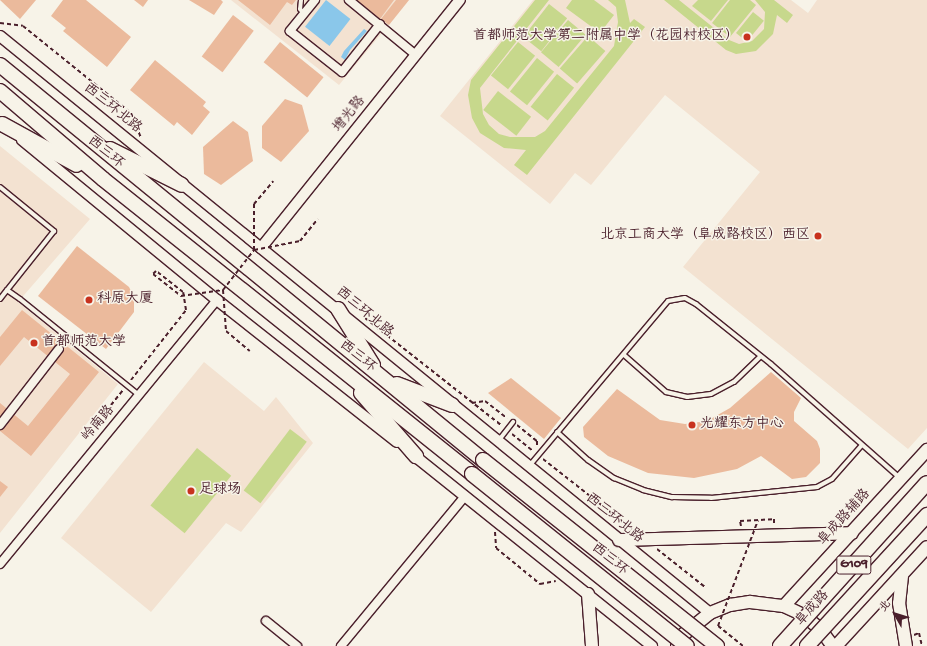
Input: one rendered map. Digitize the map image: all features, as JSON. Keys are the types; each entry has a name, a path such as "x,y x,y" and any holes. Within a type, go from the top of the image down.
{"highway":[{"name":"西三环","path":"0,65 86,137 383,377 483,460 717,646"},
{"name":"西三环","path":"0,91 103,179 687,646"},
{"path":"1,123 103,179"},
{"path":"86,137 182,185"},
{"path":"338,308 383,377 452,405"},
{"path":"337,365 416,456"},
{"name":"阜成路","path":"780,646 927,484"},
{"name":"阜成路","path":"807,646 927,515"}],"main road":[{"name":"阜成路辅路","path":"784,606 927,450"},
{"path":"618,540 852,533"},
{"path":"836,646 902,576 927,547"},
{"path":"902,576 899,603 906,646"},
{"path":"588,594 592,646"},
{"path":"677,646 684,634 710,613 730,605 750,602 784,606 803,615 820,629 833,646"}],"street":[{"path":"314,0 290,30 342,72 380,24"},
{"path":"349,0 416,55"},
{"name":"增光路","path":"258,249 460,0"},
{"name":"西三环北路","path":"0,36 258,249 338,308 497,442 710,613"},
{"path":"1,123 217,300 416,456 652,646"},
{"name":"岭南路","path":"0,564 217,300"},
{"path":"0,425 59,349"},
{"path":"341,646 465,496"},
{"path":"266,621 297,646"}],"lane":[{"path":"301,0 300,9 304,14"},
{"path":"0,299 54,231 1,189"},
{"path":"7,290 139,396"},
{"path":"528,467 668,301 685,298 696,304 761,356 901,479"},
{"path":"624,355 666,392 687,397 711,394 734,382 761,356"},
{"path":"497,442 513,422"},
{"path":"556,432 588,460 614,478 643,490 672,497 711,498 817,486 832,479 862,445"}],"path":[{"path":"0,23 23,26 131,113 142,140"},
{"path":"258,249 254,204 273,181"},
{"path":"111,405 186,310 183,292 156,271 153,274 181,296 223,290 258,249 300,242 318,219"},
{"path":"223,290 226,332 250,351"},
{"path":"365,318 705,587"},
{"path":"494,519 496,548 540,584 569,579"},
{"path":"740,521 774,519"},
{"path":"743,646 718,626 758,520"},
{"path":"919,633 922,646"}],"shaded area":[{"path":"231,0 409,0 339,85"},
{"name":"北京工商大学（阜成路校区）西区","path":"533,0 791,0 808,13 817,0 927,0 927,428 908,449 683,267 760,172 665,95 591,185 575,173 550,204 440,116"},
{"name":"首都师范大学","path":"0,146 90,219 18,302 118,384 0,533"},
{"path":"204,362 264,411 276,397 313,443 241,532 226,523 151,612 61,538"}],"green space":[{"path":"535,0 549,0 480,88 483,114 489,125 499,134 510,137 535,137 545,131 614,46 618,22 616,7 608,0 625,0 630,23 634,19 645,27 527,175 514,165 526,150 504,148 480,133 472,118 468,95 471,80"},
{"path":"572,0 594,0 614,15 600,33 566,8"},
{"path":"664,0 679,0 729,40 739,44 752,41 764,29 765,12 755,0 774,0 793,15 787,23 777,15 773,34 756,51 736,54 726,50"},
{"path":"698,0 728,0 711,21 692,6"},
{"path":"730,0 750,0 756,5 730,37 712,23"},
{"path":"549,4 567,18 541,51 523,37"},
{"path":"753,12 764,21 747,42 736,33"},
{"path":"568,20 586,35 559,67 541,52"},
{"path":"588,36 605,51 577,84 560,68"},
{"path":"518,42 535,56 508,89 491,75"},
{"path":"537,58 554,72 527,105 510,91"},
{"path":"557,74 574,88 548,120 531,107"},
{"path":"498,91 531,117 516,136 483,110"},
{"path":"290,429 307,442 260,503 244,490"},
{"name":"足球场","path":"197,448 231,476 185,533 150,506"}],"water":[{"path":"326,0 350,19 329,46 305,27"},
{"path":"364,29 367,31 350,50 345,60 341,57 344,51"}],"building":[{"path":"0,0 36,0 20,19"},
{"path":"63,0 86,0 131,37 107,67 63,31 66,28 51,16"},
{"path":"134,0 148,0 143,7"},
{"path":"189,0 221,0 223,2 214,15"},
{"path":"238,0 296,0 292,5 287,2 270,25"},
{"path":"356,0 394,0 380,19"},
{"path":"396,0 409,0 389,25 381,19"},
{"path":"233,15 254,31 222,72 202,57"},
{"path":"280,42 324,77 307,97 264,62"},
{"path":"155,60 206,102 203,106 210,112 192,135 177,122 174,126 130,90"},
{"path":"285,99 302,105 309,131 281,162 262,148 262,126"},
{"path":"233,121 248,132 253,161 221,185 204,174 203,147"},
{"name":"科原大厦","path":"77,246 129,287 134,297 134,312 106,349 38,296"},
{"path":"22,310 99,372 31,456 0,431 0,403 28,426 70,374 24,337 0,366 0,337"},
{"name":"光耀东方中心","path":"771,372 801,398 794,412 794,421 817,441 820,449 820,463 806,477 792,479 761,456 737,469 694,478 648,473 608,456 584,437 583,427 617,389 660,420 685,424 707,421 730,408"},
{"path":"511,378 561,418 544,439 488,393"},
{"path":"0,481 8,487 0,497"}],"place":[{"name":"首都师范大学第二附属中学（花园村校区）","path":"747,37"},
{"name":"北京工商大学（阜成路校区）西区","path":"818,236"},
{"name":"科原大厦","path":"89,300"},
{"name":"首都师范大学","path":"34,343"},
{"name":"光耀东方中心","path":"692,425"},
{"name":"足球场","path":"191,491"}]}
